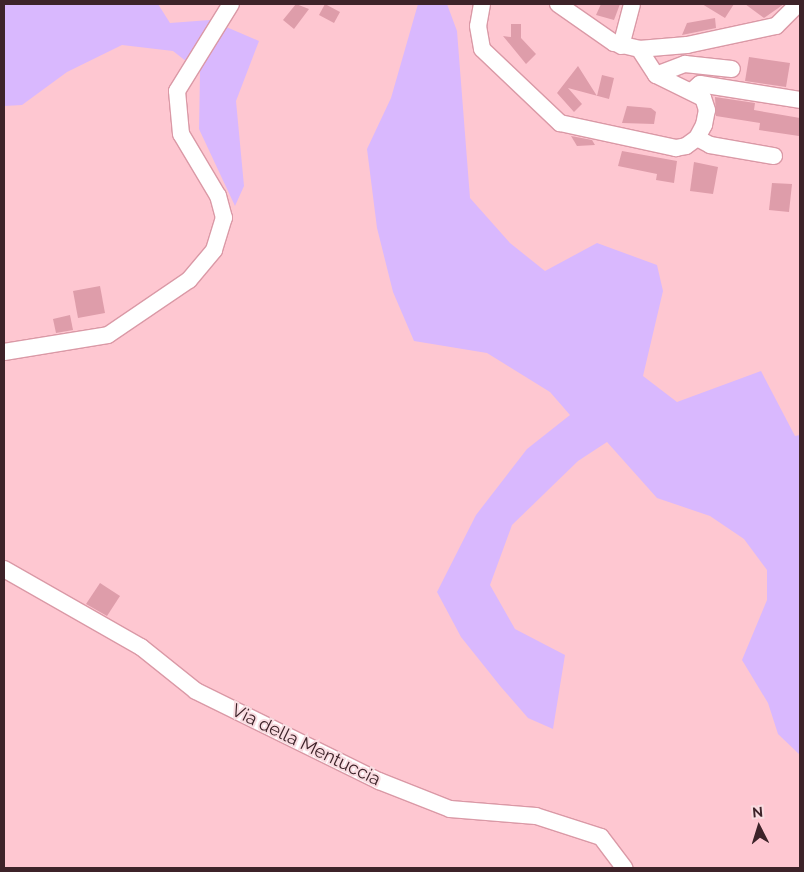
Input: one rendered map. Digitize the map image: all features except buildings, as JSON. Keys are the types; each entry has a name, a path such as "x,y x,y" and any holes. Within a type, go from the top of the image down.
{"street":[{"path":"4,352 108,335 189,280 214,250 224,218 218,196 181,134 177,91 231,4"},
{"path":"482,4 478,26 482,49 532,98 569,128 676,148 697,138 708,110 693,90 656,75 639,49"},
{"path":"558,4 621,46 639,49 687,45 776,26 799,4"},
{"path":"621,46 632,4"},
{"path":"656,75 685,64 732,69"},
{"path":"693,90 700,84 800,100"},
{"path":"697,138 710,145 774,156"},
{"name":"Via della Mentuccia","path":"4,569 141,648 196,691 370,777 450,809 536,816 600,837 624,868"}],"shaded area":[{"path":"4,4 158,4 170,23 210,20 259,41 236,101 244,186 235,206 199,129 200,72 173,51 122,45 67,72 22,105 4,106"},
{"path":"418,4 447,4 457,31 470,198 510,243 545,271 597,243 657,265 663,291 643,376 677,402 761,371 795,436 800,435 800,755 778,734 768,703 742,660 767,600 767,570 744,539 710,516 657,498 607,442 578,461 512,525 490,585 515,629 565,655 553,729 528,718 501,687 461,637 437,592 476,515 527,449 570,415 550,392 487,353 414,341 393,292 377,228 367,149 391,98"}]}
